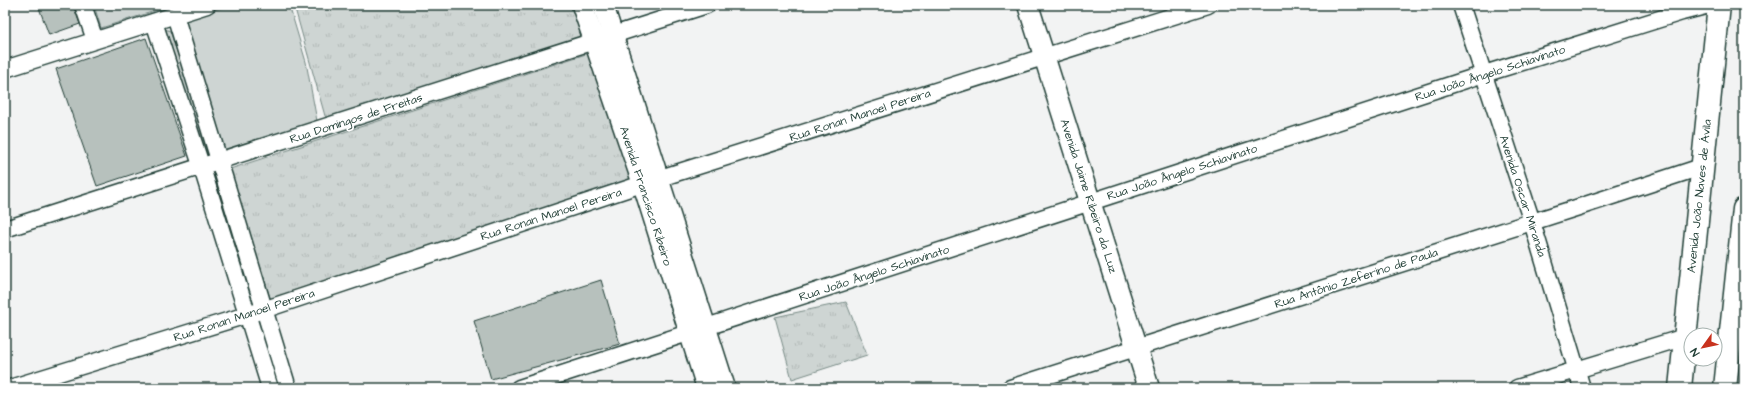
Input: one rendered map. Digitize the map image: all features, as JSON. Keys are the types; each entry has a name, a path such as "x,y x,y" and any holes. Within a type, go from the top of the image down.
{"main road":[{"name":"Avenida João Naves de Ávila","path":"1686,327 1701,167 1719,5"},
{"path":"1724,388 1744,209"},
{"name":"Avenida João Naves de Ávila","path":"1680,388 1683,357"}],"street":[{"path":"83,5 94,40"},
{"path":"5,69 207,5"},
{"name":"Avenida Francisco Ribeiro","path":"582,5 595,42 650,181 698,330 725,388"},
{"name":"Avenida Francisco Ribeiro","path":"603,5 614,35 650,181"},
{"name":"Rua Domingos de Freitas","path":"5,229 202,168 707,5"},
{"name":"Avenida Jaime Ribeiro da Luz","path":"1028,5 1092,202 1149,388"},
{"name":"Rua Ronan Manoel Pereira","path":"10,388 263,310 650,181 1208,5"},
{"name":"Avenida Oscar Miranda","path":"1461,5 1532,222 1582,388"},
{"name":"Rua João Ângelo Schiavinato","path":"519,388 1484,74 1682,12 1709,5"},
{"path":"175,15 218,162 288,388"},
{"path":"154,22 202,168 246,315 270,388"},
{"name":"Rua Antônio Zeferino de Paula","path":"1010,388 1701,167"},
{"name":"Avenida Francisco Ribeiro","path":"698,330 707,388"},
{"path":"1517,388 1683,337"}],"green space":[{"path":"94,5 174,5 101,28"},
{"path":"230,5 289,5 306,62 317,121 223,155 184,20"},
{"path":"294,5 573,5 585,39 331,120 325,116"},
{"path":"163,28 170,31 209,148 206,155"},
{"path":"589,53 631,180 271,301 230,169"},
{"path":"210,177 217,180 255,302 252,305"},
{"path":"846,302 867,355 792,379 775,317"}],"building":[{"path":"38,5 73,5 80,24 49,35"},
{"path":"146,38 187,156 97,186 56,69"},
{"path":"601,280 620,344 491,379 474,321"}]}
